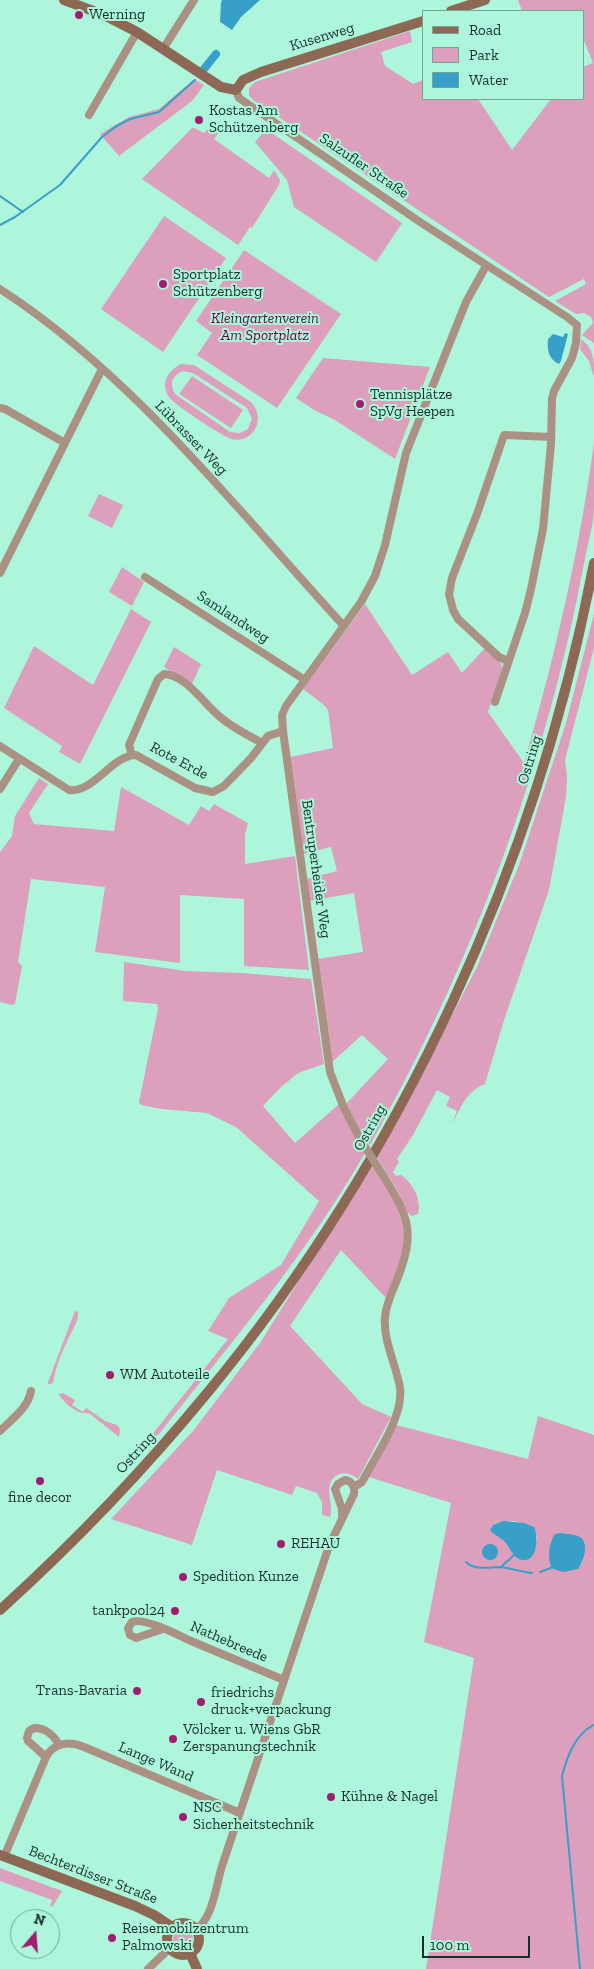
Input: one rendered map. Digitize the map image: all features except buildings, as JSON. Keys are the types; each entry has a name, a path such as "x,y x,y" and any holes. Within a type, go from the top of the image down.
{"main road":[{"name":"Salzufler Straße","path":"64,0 104,15 137,32 221,87 236,90"},
{"path":"454,10 485,0"},
{"name":"Kusenweg","path":"236,90 243,80 261,72 422,20"},
{"name":"Ostring","path":"0,1610 100,1514 209,1391 282,1294 321,1238 362,1174 391,1123 440,1026 498,896 533,801 568,680 594,563"},
{"name":"Bechterdisser Straße","path":"2,1856 140,1908 154,1914 172,1927"},
{"path":"182,1923 192,1926 196,1930 198,1934 197,1945 190,1953 179,1954 170,1948 167,1935 172,1927 182,1923"},
{"path":"190,1953 197,1969"}],"street":[{"path":"163,48 194,0"},
{"path":"89,115 137,32"},
{"name":"Salzufler Straße","path":"236,90 239,98 579,327 572,358 554,392 551,437"},
{"name":"Bentruperheider Weg","path":"196,1930 208,1917 222,1866 328,1546 354,1494 354,1487 362,1482 394,1422 400,1403 400,1388 384,1328 388,1305 406,1255 409,1240 407,1223 397,1198 344,1108 330,1072 283,731 283,710 366,594 377,572 406,453 466,302 486,266"},
{"name":"Lübrasser Weg","path":"0,289 38,314 102,369 164,428 344,626"},
{"path":"0,573 102,369"},
{"path":"0,408 5,409 65,444"},
{"path":"495,702 525,613 540,545 551,437 504,436 449,588 451,605 458,619 492,651 508,661"},
{"name":"Samlandweg","path":"145,577 305,680"},
{"path":"132,755 129,745 158,680 164,674 173,676 195,691 220,717 262,743"},
{"name":"Rote Erde","path":"0,746 63,788 75,791 80,790 132,755 142,757 195,788 213,792 224,786 271,734 283,731"},
{"path":"0,789 19,759"},
{"path":"0,1431 26,1404 31,1391"},
{"path":"342,1517 342,1510 335,1491 336,1486 345,1480 349,1481 354,1487"},
{"name":"Nathebreede","path":"163,1629 284,1680"},
{"path":"2,1856 46,1757 51,1750 59,1745 52,1735 34,1728 29,1731 28,1741 46,1757"},
{"name":"Lange Wand","path":"59,1745 72,1743 84,1747 240,1813"},
{"path":"148,1969 170,1948"}],"green space":[{"path":"518,0 594,0 594,343 582,335 593,323 591,317 584,313 576,314 555,301 586,284 584,279 549,297 253,100 249,95 249,88 255,82 410,31 412,42 381,52 385,66 413,84 422,80 422,100 479,100 512,150 550,100 584,100 584,67 593,63 584,40 584,10 522,10"},
{"path":"194,79 204,85 192,101 119,156 100,134 129,117 159,109"},
{"path":"212,124 220,131 214,139 269,178 274,170 280,180 279,185 252,228 250,227 238,245 142,179 192,128 204,133"},
{"path":"266,129 402,223 376,262 294,207 287,180 255,142"},
{"name":"Sportplatz Schützenberg","path":"164,216 226,258 163,352 101,309"},
{"name":"Kleingartenverein Am Sportplatz","path":"244,250 341,314 277,408 197,355 212,333 196,321"},
{"path":"581,339 591,350 594,377 589,361 580,349"},
{"name":"Tennisplätze SpVg Heepen","path":"323,358 430,367 395,459 335,420 314,410 296,398"},
{"path":"181,364 194,365 251,402 256,409 258,422 251,434 239,440 231,439 174,402 167,393 165,383 169,374","holes":["183,371 193,373 247,408 252,419 248,429 240,433 230,432 175,394 172,387 174,377"]},
{"path":"192,376 243,410 231,428 179,394"},
{"path":"594,442 594,510 592,528 567,644 531,775 510,839 460,964 432,1025 370,1145 357,1128 345,1105 388,1059 362,1035 332,1062 318,959 363,952 354,893 310,901 307,879 337,871 331,847 303,854 290,757 333,748 328,710 303,689 365,604 412,675 448,652 462,673 485,648 501,663 502,670 488,712 524,763 546,684 574,563"},
{"path":"99,494 123,505 112,528 88,516"},
{"path":"122,567 144,582 132,606 109,592"},
{"path":"131,609 151,622 80,764 59,752 62,746 4,708 34,646 93,685"},
{"path":"594,614 594,648 565,760 567,776 566,797 549,890 504,1020 485,1084 473,1091 461,1106 452,1124 457,1111 446,1106 450,1097 437,1090 413,1135 397,1159 399,1162 393,1172 396,1176 401,1175 409,1182 418,1198 418,1214 412,1216 407,1212 397,1190 377,1157 477,967 519,865 566,723"},
{"path":"174,647 201,664 192,684 164,667"},
{"path":"39,778 48,784 29,813 34,824 114,831 121,787 189,825 201,806 209,811 214,804 248,823 245,834 245,864 295,856 309,970 244,966 244,899 180,895 180,963 95,952 105,887 31,879 18,962 22,966 15,1004 0,1002 0,852 12,836 15,816"},
{"path":"124,962 185,971 243,973 311,979 324,1064 298,1073 263,1106 295,1143 339,1104 365,1153 318,1227 241,1332 159,1434 147,1441 228,1339 208,1331 229,1298 281,1265 319,1201 236,1127 207,1113 141,1105 139,1102 158,1009 157,1004 123,1001"},
{"path":"372,1164 396,1206 401,1217 403,1229 402,1260 386,1298 341,1250 290,1326 362,1404 391,1417 358,1479 350,1474 343,1473 334,1477 329,1487 330,1517 322,1515 322,1502 317,1493 296,1486 292,1495 217,1470 192,1545 111,1519 193,1431 260,1343"},
{"path":"75,1311 78,1312 76,1324 60,1358 53,1383 47,1385"},
{"path":"63,1393 75,1400 72,1405 83,1412 86,1408 105,1421 117,1425 120,1429 119,1437 89,1413 80,1412 71,1408 58,1394"},
{"path":"538,1416 594,1435 594,1969 426,1969 474,1658 424,1642 451,1503 369,1477 396,1425 528,1459","holes":["514,1521 531,1526 537,1538 532,1556 514,1555 504,1540 491,1527 496,1523","560,1533 582,1540 584,1548 582,1563"]},
{"path":"0,1868 62,1891 53,1906 50,1907 52,1900 0,1881"},
{"path":"183,1929 190,1932 193,1939 190,1946 183,1949 176,1946 173,1939 176,1932"}],"water":[{"path":"222,0 260,0 241,17 232,30 220,22"},
{"path":"565,333 568,334 559,364 552,359 549,353 548,339 553,334 563,337"},
{"path":"503,1521 524,1523 534,1527 536,1546 529,1559 521,1560 517,1558 503,1540 490,1530 493,1525"},
{"path":"555,1534 576,1535 585,1544 585,1553 578,1569 563,1572 551,1568 550,1546"},
{"path":"487,1544 493,1544 498,1549 496,1558 487,1560 482,1555 482,1549"}],"waterway":[{"path":"204,69 216,54"},
{"path":"0,225 15,217 60,185 102,137 115,127 130,119 159,112 195,80"},
{"path":"0,196 23,212"},
{"path":"501,1567 514,1555"},
{"path":"466,1562 478,1568 500,1567 532,1573"},
{"path":"540,1572 551,1568"},
{"path":"580,1969 562,1776 566,1761 577,1740 587,1729 594,1725"}],"place":[{"name":"Werning","path":"79,15"},
{"name":"Kostas Am Schützenberg","path":"199,120"},
{"name":"Sportplatz Schützenberg","path":"163,284"},
{"name":"Tennisplätze SpVg Heepen","path":"360,404"},
{"name":"WM Autoteile","path":"110,1375"},
{"name":"fine decor","path":"40,1481"},
{"name":"REHAU","path":"281,1544"},
{"name":"Spedition Kunze","path":"183,1577"},
{"name":"tankpool24","path":"175,1611"},
{"name":"Trans-Bavaria","path":"137,1691"},
{"name":"friedrichs druck+verpackung","path":"201,1702"},
{"name":"Völcker u. Wiens GbR Zerspanungstechnik","path":"173,1739"},
{"name":"Kühne & Nagel","path":"331,1797"},
{"name":"NSC Sicherheitstechnik","path":"183,1817"},
{"name":"Reisemobilzentrum Palmowski","path":"112,1938"}]}
